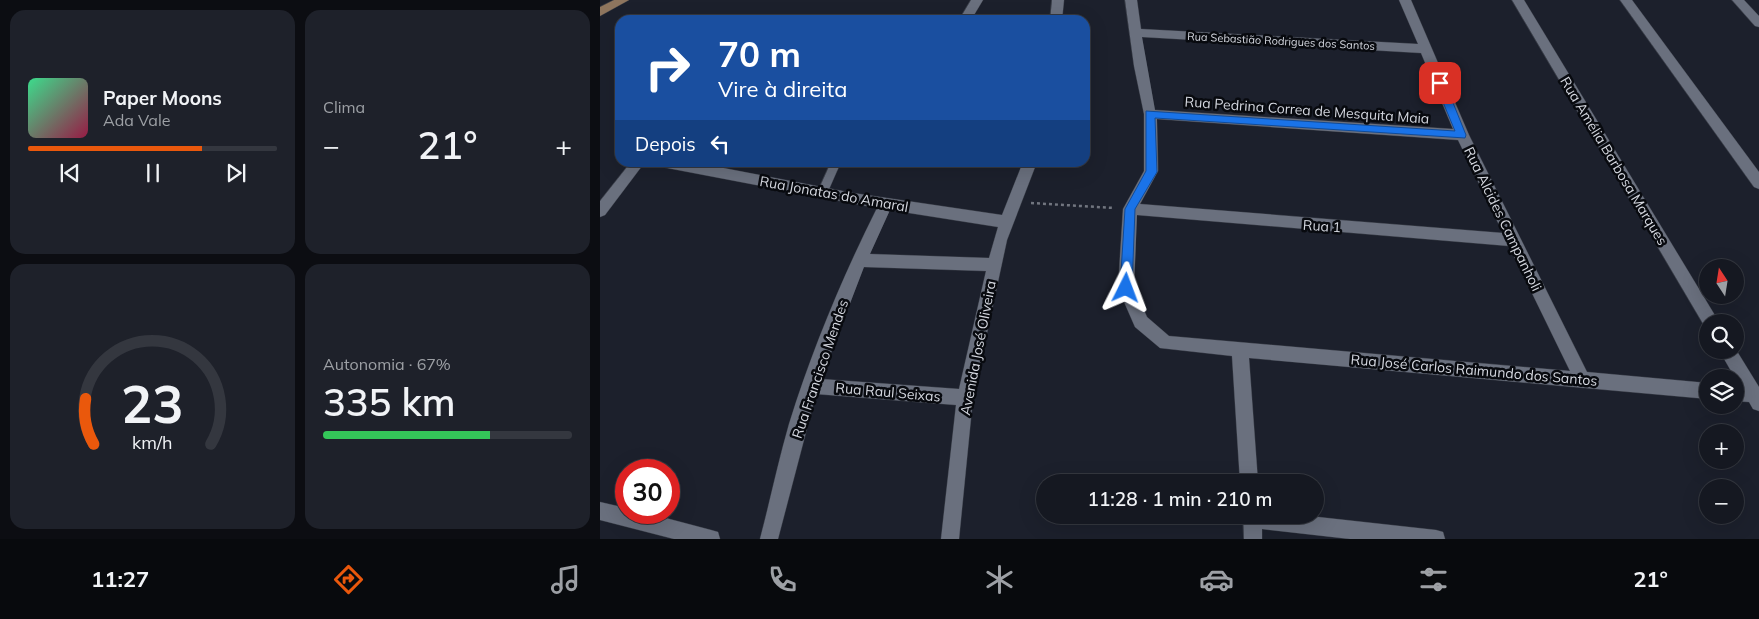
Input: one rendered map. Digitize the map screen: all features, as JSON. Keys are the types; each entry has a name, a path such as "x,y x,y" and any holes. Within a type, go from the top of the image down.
{"street":[{"path":"600,12 623,0"},
{"path":"969,15 977,0"},
{"path":"1056,15 1058,0"},
{"path":"1130,209 1151,172 1150,114 1131,0"},
{"name":"Rua Alcides Campanholi","path":"1405,0 1462,135 1583,381"},
{"name":"Rua Amélia Barbosa Marques","path":"1518,0 1706,314"},
{"path":"1626,0 1759,183"},
{"path":"1738,0 1759,23"},
{"name":"Rua Sebastião Rodrigues dos Santos","path":"1136,33 1426,49"},
{"name":"Rua Pedrina Correa de Mesquita Maia","path":"1150,114 1462,135"},
{"path":"600,211 635,167"},
{"name":"Rua Jonatas do Amaral","path":"688,167 822,193 1007,222"},
{"name":"Avenida José Oliveira","path":"950,539 965,398 995,265 1007,222 1028,167"},
{"name":"Rua Francisco Mendes","path":"769,539 798,425 811,386 830,332 886,204"},
{"name":"Rua 1","path":"1130,209 1515,240"},
{"name":"Rua José Carlos Raimundo dos Santos","path":"1130,209 1126,288 1141,322 1166,342 1699,390"},
{"path":"860,260 995,265"},
{"path":"1240,348 1248,474"},
{"path":"1733,359 1757,397"},
{"name":"Rua Raul Seixas","path":"811,386 965,398"},
{"path":"1744,395 1757,397"},
{"path":"600,510 711,539"},
{"path":"1252,524 1253,539"},
{"path":"1311,524 1436,539"}],"lane":[{"path":"822,193 834,167"}],"path":[{"path":"1046,204 1094,207"}],"route":[{"path":"1126,288 1130,209 1151,172 1150,114 1462,135 1440,83"}]}
